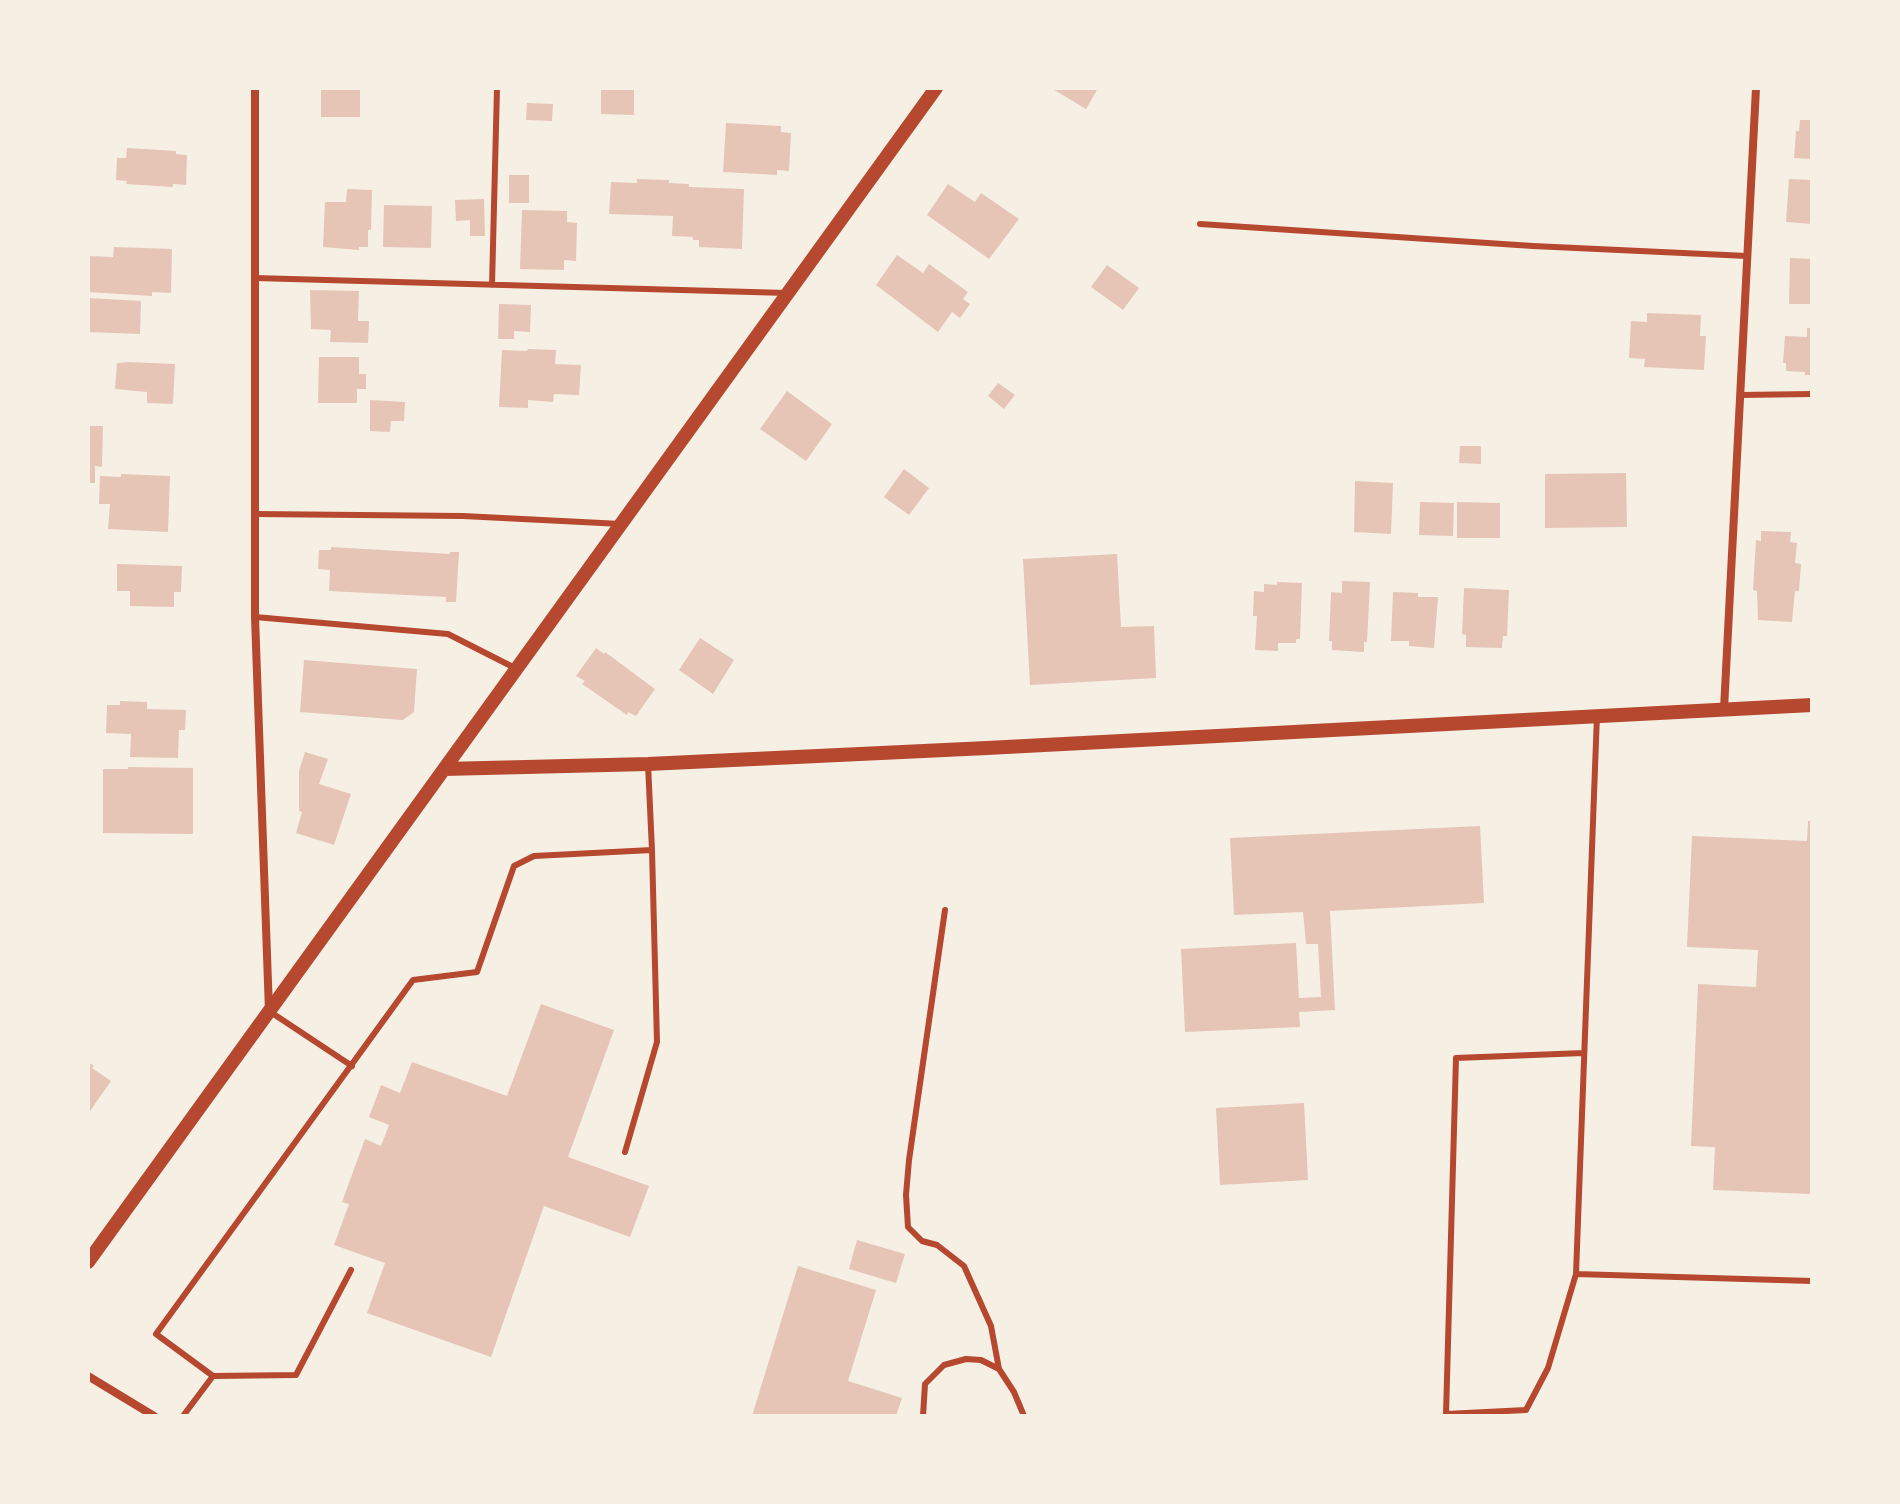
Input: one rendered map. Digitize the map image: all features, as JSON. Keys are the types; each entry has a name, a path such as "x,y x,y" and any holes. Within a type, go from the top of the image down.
{"street":[{"path":"255,88 255,617 269,1011"},
{"path":"88,1262 936,88"},
{"path":"1724,709 1756,88"},
{"path":"444,769 648,764 1812,705"},
{"path":"88,1376 154,1416"}],"lane":[{"path":"492,285 497,88"},
{"path":"1200,224 1533,246 1747,256"},
{"path":"255,278 787,293"},
{"path":"1740,395 1812,394"},
{"path":"255,514 463,516 621,524"},
{"path":"255,617 448,634 517,668"},
{"path":"1583,1053 1456,1058 1446,1414 1526,1410 1548,1368 1576,1274 1597,715"},
{"path":"625,1152 657,1042 648,764"},
{"path":"351,1270 296,1375 213,1376 156,1334 413,980 477,972 514,866 534,856 652,850"},
{"path":"945,910 909,1160 906,1195 908,1227 922,1241 937,1245 964,1266 991,1326 999,1369 1014,1392 1024,1416"},
{"path":"269,1011 352,1066"},
{"path":"1576,1274 1812,1281"},
{"path":"923,1416 925,1384 944,1365 966,1359 981,1360 999,1369"},
{"path":"183,1416 213,1376"}],"building":[{"path":"321,88 360,88 360,117 321,117"},
{"path":"601,88 634,88 634,115 601,114"},
{"path":"1051,88 1098,88 1086,109"},
{"path":"527,103 553,104 552,121 526,120"},
{"path":"1800,120 1812,120 1812,159 1794,158"},
{"path":"726,123 781,126 781,132 791,133 789,171 777,170 777,175 723,172"},
{"path":"127,148 176,151 176,154 187,155 186,185 126,184 127,181 116,180 117,158 126,158"},
{"path":"509,175 529,175 529,203 509,203"},
{"path":"637,179 669,180 669,183 689,184 689,187 744,189 742,249 699,247 699,240 693,240 693,237 672,236 673,216 609,214 611,182 637,183"},
{"path":"1789,179 1812,180 1812,224 1786,222"},
{"path":"948,184 975,202 981,193 1019,219 989,259 927,215"},
{"path":"347,189 372,190 368,247 359,247 359,250 323,247 325,202 346,202"},
{"path":"484,199 485,236 470,236 470,220 456,221 455,200"},
{"path":"384,205 432,206 431,248 383,247"},
{"path":"522,210 567,211 567,222 577,223 576,261 564,260 564,270 520,269"},
{"path":"114,247 172,249 171,293 152,292 152,296 88,292 88,256 113,257"},
{"path":"897,255 923,273 929,264 968,292 963,299 970,304 960,318 952,312 938,332 876,285"},
{"path":"1790,258 1812,259 1812,304 1789,304"},
{"path":"1107,265 1139,288 1123,310 1091,287"},
{"path":"310,290 359,291 358,321 369,321 368,343 330,342 331,330 311,329"},
{"path":"88,298 141,301 140,334 88,332"},
{"path":"499,304 531,305 530,332 514,331 514,339 498,339"},
{"path":"1647,313 1701,315 1700,336 1706,336 1704,370 1644,367 1645,359 1629,358 1631,321 1647,322"},
{"path":"1807,328 1812,328 1812,375 1786,371 1786,363 1783,363 1785,336 1807,337"},
{"path":"502,350 556,350 555,364 581,365 579,395 554,394 553,402 528,400 528,408 499,407"},
{"path":"319,357 359,357 359,374 366,374 366,389 357,389 357,403 318,403"},
{"path":"117,363 175,364 173,404 147,403 147,392 115,389"},
{"path":"998,383 1015,395 1004,409 988,396"},
{"path":"787,391 832,424 806,461 760,429"},
{"path":"370,400 405,402 404,421 391,421 390,432 370,431"},
{"path":"88,426 103,426 102,467 95,466 95,483 88,483"},
{"path":"1460,446 1481,446 1481,464 1459,463"},
{"path":"904,469 929,488 909,515 884,497"},
{"path":"1626,473 1627,527 1545,528 1545,474"},
{"path":"121,474 170,476 168,532 108,529 110,504 99,504 100,476 121,477"},
{"path":"1355,481 1393,483 1391,534 1354,532"},
{"path":"1420,502 1454,503 1453,536 1419,535"},
{"path":"1457,502 1500,503 1500,538 1457,538"},
{"path":"1761,531 1791,532 1790,542 1797,543 1795,563 1801,564 1792,622 1758,620 1757,591 1753,590 1756,540 1761,541"},
{"path":"331,547 459,552 456,602 446,602 446,597 329,591 330,570 318,569 319,550 331,550"},
{"path":"1117,554 1121,627 1154,626 1156,678 1030,685 1023,559"},
{"path":"117,564 182,566 181,592 174,592 174,607 130,606 130,591 117,591"},
{"path":"1342,581 1370,582 1364,652 1332,650 1332,641 1329,641 1331,592 1342,593"},
{"path":"1277,582 1302,583 1300,639 1296,639 1296,643 1278,643 1278,651 1255,650 1257,616 1253,616 1254,591 1264,592 1264,584 1277,585"},
{"path":"1464,588 1509,590 1507,636 1503,636 1502,648 1466,647 1466,635 1462,634"},
{"path":"1393,592 1438,597 1434,648 1409,646 1409,641 1391,641"},
{"path":"700,638 734,660 713,694 679,670"},
{"path":"596,648 655,689 636,716 628,712 627,715 582,684 585,681 576,676"},
{"path":"304,660 417,669 414,712 403,720 300,712"},
{"path":"120,701 147,702 147,709 186,710 185,730 179,730 178,758 130,757 131,734 106,733 107,705 120,705"},
{"path":"305,752 328,759 319,784 351,794 334,845 296,833 302,812 299,811 299,771"},
{"path":"193,768 193,834 103,833 103,769"},
{"path":"1808,821 1812,821 1810,1194 1713,1190 1715,1147 1691,1146 1698,984 1756,987 1758,950 1687,947 1692,836 1807,841"},
{"path":"1480,826 1484,903 1330,911 1335,1010 1299,1012 1300,1027 1185,1032 1181,949 1296,943 1299,998 1321,997 1318,944 1306,944 1303,912 1234,915 1230,838"},
{"path":"541,1004 614,1030 568,1157 649,1186 630,1237 544,1206 491,1357 367,1313 385,1263 334,1245 349,1204 342,1202 365,1139 381,1146 389,1125 369,1117 381,1085 400,1093 412,1062 507,1096"},
{"path":"88,1062 111,1081 88,1114"},
{"path":"1304,1103 1308,1180 1220,1185 1216,1108"},
{"path":"857,1240 905,1254 896,1283 849,1269"},
{"path":"798,1266 876,1290 848,1381 902,1398 896,1416 752,1416"}]}
